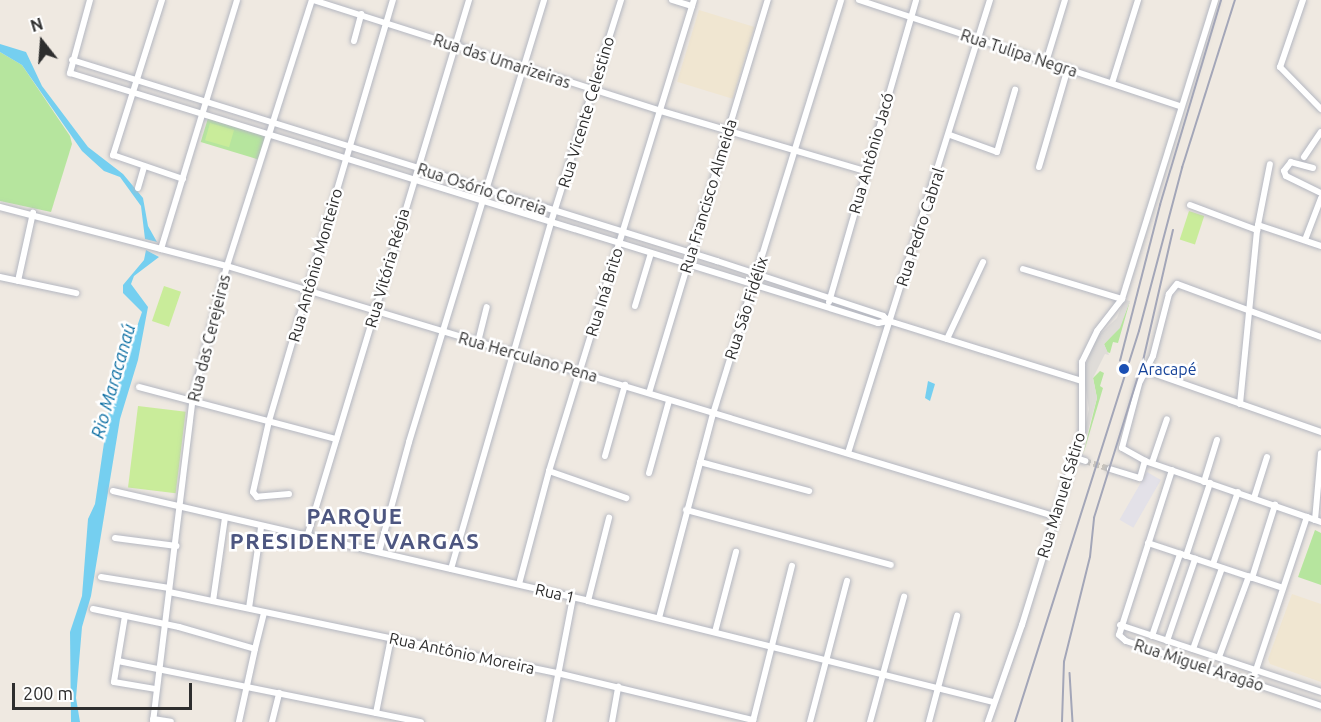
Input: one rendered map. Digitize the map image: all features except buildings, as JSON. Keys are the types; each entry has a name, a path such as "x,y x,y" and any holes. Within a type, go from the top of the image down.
{"street":[{"path":"72,60 90,0"},
{"path":"162,0 139,81 113,155 183,179"},
{"path":"159,248 207,103 237,0"},
{"name":"Rua das Umarizeiras","path":"312,0 593,90 865,171"},
{"name":"Rua das Cerejeiras","path":"153,721 182,506 192,402 227,266 312,0"},
{"name":"Rua Antônio Monteiro","path":"289,494 257,497 253,494 269,421 393,0"},
{"name":"Rua Vitória Régia","path":"307,537 469,0"},
{"path":"379,552 409,442 445,332 544,0"},
{"name":"Rua Vicente Celestino","path":"451,569 551,222 621,0"},
{"path":"672,0 693,3"},
{"name":"Rua Francisco Almeida","path":"649,393 689,254 729,132 768,0"},
{"name":"Rua São Fidélix","path":"658,618 713,414 841,0"},
{"name":"Rua Tulipa Negra","path":"859,0 1180,106"},
{"name":"Rua Antônio Jacó","path":"829,303 865,171 916,0"},
{"name":"Rua Pedro Cabral","path":"848,453 950,135 990,0"},
{"path":"1046,62 1065,0"},
{"path":"1112,83 1138,0"},
{"name":"Rua Manuel Sátiro","path":"988,722 1022,625 1085,416 1079,380 1090,341 1122,299 1180,106 1215,0"},
{"path":"1303,0 1281,67 1321,109"},
{"name":"Rua Iná Brito","path":"519,584 549,471 693,3"},
{"path":"354,41 361,14"},
{"name":"Rua Osório Correia","path":"829,303 757,274 72,60 69,72 203,115 754,284 829,303 883,316 889,321 1079,380"},
{"path":"1039,167 1068,68"},
{"path":"950,135 997,152 1015,90"},
{"path":"1304,157 1321,132"},
{"path":"1313,168 1292,162 1284,171 1286,176 1321,193"},
{"path":"1240,404 1258,227 1270,164"},
{"path":"138,188 144,167"},
{"path":"1305,240 1321,198"},
{"path":"1190,205 1321,246"},
{"name":"Rua Herculano Pena","path":"0,207 33,213 227,266 1054,516"},
{"path":"18,281 33,213"},
{"path":"635,306 651,253"},
{"path":"947,339 983,262"},
{"path":"1023,269 1122,299"},
{"path":"0,277 76,292"},
{"path":"1321,337 1180,285 1169,294 1153,356 1144,370 1123,450 1152,464 1275,504 1318,521 1321,453"},
{"path":"478,342 487,307"},
{"path":"1144,370 1321,432"},
{"path":"605,456 625,385"},
{"path":"139,387 336,439"},
{"path":"649,472 669,401"},
{"path":"1152,464 1167,419"},
{"path":"1152,636 1207,483 1217,440"},
{"path":"1073,457 1085,461"},
{"path":"1254,498 1267,457"},
{"path":"1110,469 1140,478 1145,461"},
{"path":"700,462 809,491"},
{"path":"1120,625 1172,470"},
{"path":"549,471 626,498"},
{"name":"Rua 1","path":"113,491 182,506 261,528 379,552 771,644 994,702"},
{"path":"1213,564 1238,492"},
{"path":"1209,669 1250,577 1275,504"},
{"path":"686,510 891,565"},
{"path":"1252,682 1307,517"},
{"path":"213,601 225,518"},
{"path":"588,601 609,518"},
{"path":"249,608 261,528"},
{"path":"115,538 176,546"},
{"path":"1148,543 1283,588"},
{"path":"715,632 736,552"},
{"path":"1167,641 1195,559"},
{"path":"753,721 792,566"},
{"path":"1193,649 1222,568"},
{"name":"Rua Antônio Moreira","path":"101,577 557,673 753,721"},
{"path":"810,722 847,581"},
{"path":"549,722 573,597"},
{"path":"870,722 904,597"},
{"path":"93,609 165,624 255,649"},
{"path":"239,722 264,612"},
{"path":"125,616 116,684 156,689"},
{"path":"930,722 957,616"},
{"name":"Rua Miguel Aragão","path":"1321,692 1120,625 1119,635 1126,641 1321,706"},
{"path":"376,713 391,638"},
{"path":"118,661 421,722"},
{"path":"612,722 618,687"},
{"path":"272,722 279,693"},
{"path":"153,721 171,722"}],"shaded area":[{"path":"699,10 754,27 733,99 677,82"},
{"path":"1124,300 1130,301 1120,328 1104,344 1109,355 1105,354 1093,378 1097,398 1082,453 1085,459 1079,454 1089,409 1083,372 1096,338 1117,318"},
{"path":"1147,472 1161,480 1133,528 1120,520"},
{"path":"1292,594 1321,604 1321,682 1270,664 1268,659"}],"green space":[{"path":"0,52 22,65 70,136 72,144 51,212 0,201"},
{"path":"208,118 267,136 260,160 201,142"},
{"path":"210,123 234,130 229,147 205,140"},
{"path":"1189,211 1204,216 1195,244 1180,240"},
{"path":"164,286 181,292 169,327 152,321"},
{"path":"1130,301 1118,343 1113,342 1110,353 1107,352 1104,344 1119,328"},
{"path":"1100,371 1104,373 1100,386 1103,388 1083,455 1097,398 1093,378"},
{"path":"138,406 186,412 176,493 128,487"},
{"path":"1315,530 1321,533 1321,585 1298,577"}],"water":[{"path":"0,44 26,52 42,86 88,147 123,174 143,198 148,226 157,242 145,239 141,206 120,177 104,171 82,151 22,65 0,52"},
{"name":"Rio Maracanaú","path":"146,250 159,257 134,276 131,284 148,307 138,360 120,419 91,596 82,627 76,698 80,722 71,722 70,632 82,596 88,519 95,504 109,409 142,312 123,293 123,285 144,260"},
{"path":"928,381 935,384 930,401 925,398"}],"tunnel":[{"path":"1085,461 1110,469"}],"railway":[{"path":"1120,361 1160,205 1221,0"},
{"path":"1015,722 1139,331 1182,168 1235,0"},
{"path":"1062,722 1064,662 1090,557 1094,518 1143,361 1173,230"},
{"path":"1070,673 1073,722"}],"place":[{"name":"Aracapé","path":"1124,369"}],"district":[{"name":"PARQUE PRESIDENTE VARGAS","path":"355,528"}]}
